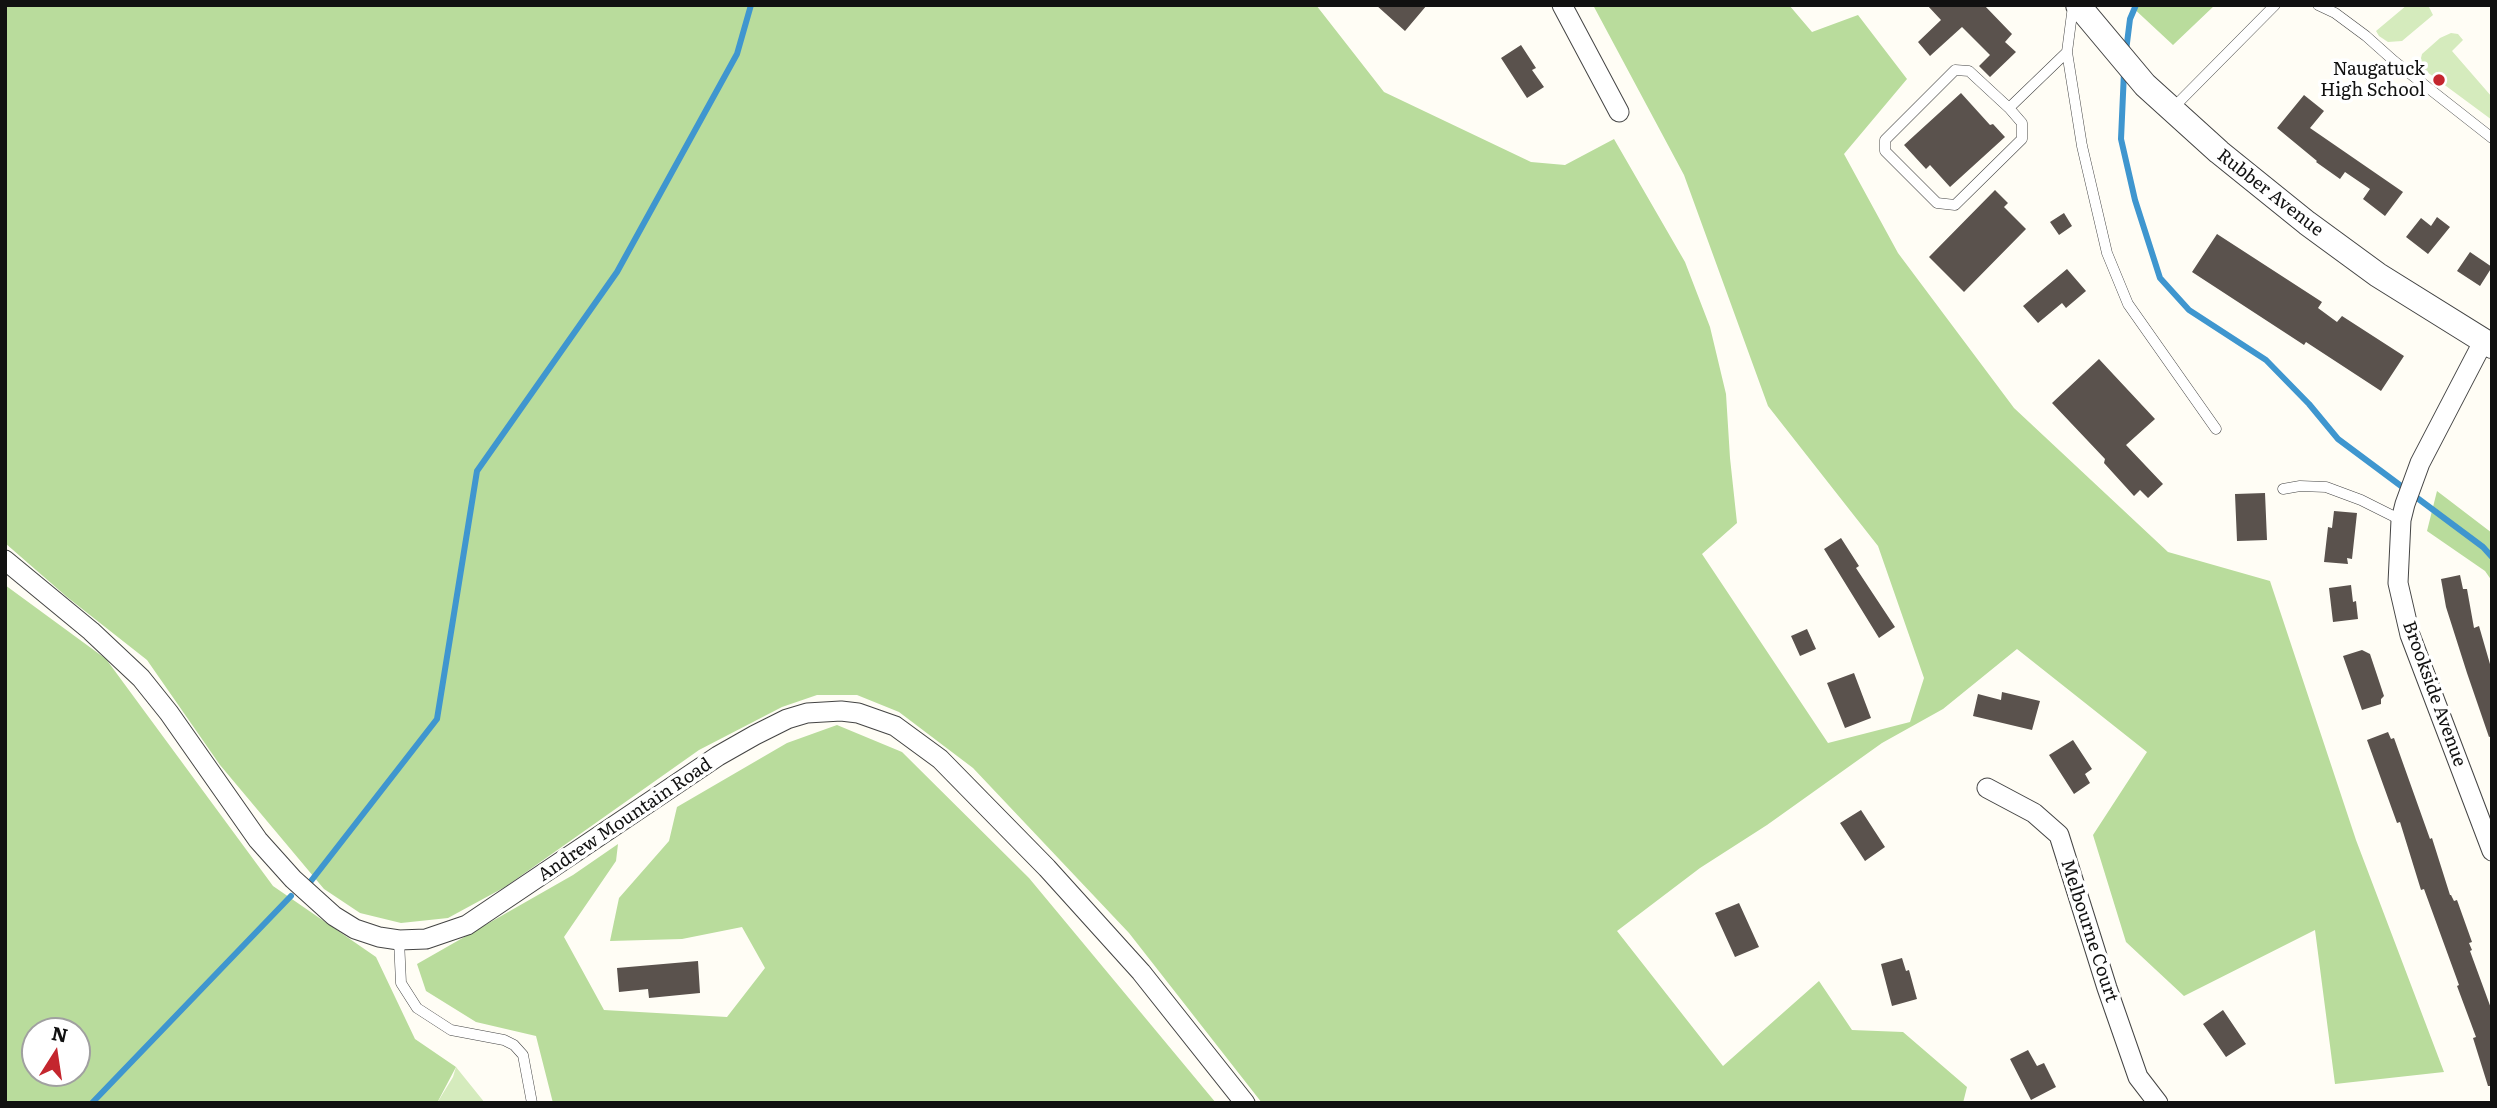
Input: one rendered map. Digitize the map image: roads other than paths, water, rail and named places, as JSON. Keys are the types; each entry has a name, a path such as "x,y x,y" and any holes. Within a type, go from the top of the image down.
{"street":[{"path":"1562,5 1619,112"},
{"name":"Rubber Avenue","path":"2075,5 2145,85 2219,152 2306,223 2403,292 2488,344"},
{"name":"Brookside Avenue","path":"2488,344 2420,463 2403,512 2398,583 2410,635 2492,851"},
{"name":"Andrew Mountain Road","path":"5,560 91,631 141,678 169,713 258,840 293,879 334,916 355,929 379,937 399,940 439,936 467,925 718,756 770,727 815,712 858,713 895,726 940,759 980,798 1132,963 1245,1103"},
{"name":"Melbourne Court","path":"1987,788 2034,813 2059,835 2106,988 2138,1077 2158,1103"}],"lane":[{"path":"2075,5 2067,52 2082,146 2107,253 2129,304 2216,429"},
{"path":"2171,109 2275,5"},
{"path":"2318,5 2335,13 2492,138"},
{"path":"2009,108 2067,52"},
{"path":"1955,69 1969,71 2009,108 2022,123 2021,139 1955,205 1937,203 1885,150 1885,139 1955,69"},
{"path":"2283,489 2300,486 2326,487 2403,512"},
{"path":"399,940 401,983 417,1008 451,1030 504,1040 514,1045 523,1055 532,1103"}],"waterway":[{"path":"311,881 437,719 477,471 617,272 737,54 751,5"},
{"path":"2126,51 2130,19 2136,5"},
{"path":"2124,72 2121,139 2135,200 2160,278 2189,310 2266,360 2309,404 2338,439 2483,547 2492,557"},
{"path":"92,1103 291,896"}],"place":[{"name":"Naugatuck High School","path":"2439,80"}]}
